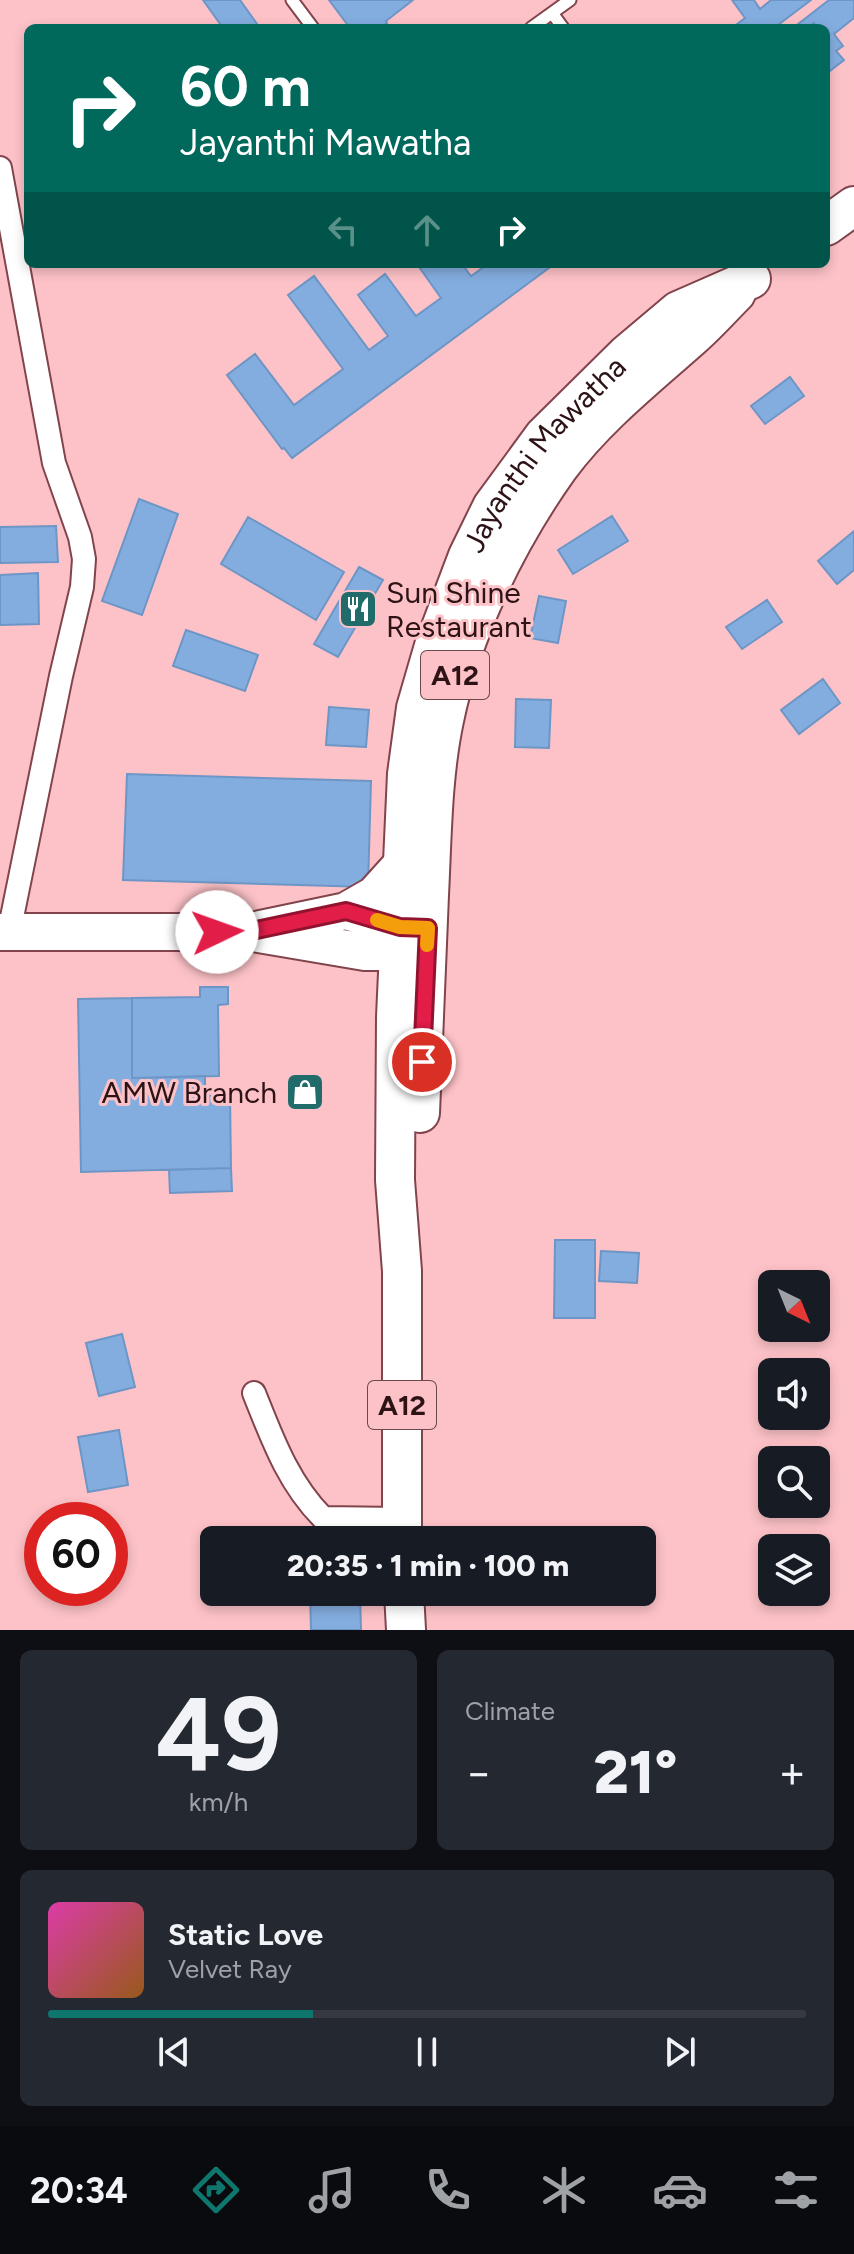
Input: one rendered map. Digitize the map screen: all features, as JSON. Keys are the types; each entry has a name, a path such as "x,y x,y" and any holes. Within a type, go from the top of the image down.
{"highway":[{"path":"830,223 854,206"},
{"name":"Jayanthi Mawatha","path":"402,1271 417,1175 414,940 402,864 407,774 416,708 449,602 492,507 544,436 627,354 678,311 756,271"},
{"name":"Jayanthi Mawatha","path":"402,1526 402,1271 395,1180 396,1017 414,940 444,720 460,657 503,560 560,466 597,423 696,333 756,271"},
{"path":"405,1606 406,1630"}],"main road":[{"path":"247,932 346,911 374,895 402,864"},
{"path":"346,911 414,940"},
{"path":"4,932 247,932 365,952 414,940"},
{"path":"341,950 361,962 374,975 396,1017"}],"street":[{"path":"0,168 54,463 80,537 84,559 82,587 4,932"},
{"path":"254,1393 283,1465 310,1504 323,1518 376,1526"}],"lane":[{"path":"292,0 310,24"},
{"path":"537,24 570,0"},
{"path":"552,13 560,24"}],"building":[{"path":"203,0 240,0 257,24 220,24"},
{"path":"329,0 413,0 386,24 347,24"},
{"path":"732,0 754,0 760,9 771,0 811,0 779,24 737,24 745,18"},
{"path":"829,0 854,0 854,18 834,34 843,46 836,51 844,60 830,71 830,24 798,24"},
{"path":"420,268 465,268 471,276 482,268 549,268 292,458 227,375 255,354 294,405 343,369 288,295 314,276 369,350 388,336 358,295 385,274 416,316 441,298"},
{"path":"790,377 804,396 765,424 751,406"},
{"path":"139,499 178,514 142,615 102,601"},
{"path":"612,516 628,541 573,574 558,550"},
{"path":"248,517 344,572 316,620 221,564"},
{"path":"56,526 58,562 0,563 0,527"},
{"path":"854,531 854,570 837,584 818,561"},
{"path":"359,567 383,580 338,657 314,644"},
{"path":"38,573 39,624 0,625 0,575"},
{"path":"539,596 566,601 558,643 530,638"},
{"path":"767,600 782,622 742,649 726,627"},
{"path":"186,630 258,655 245,691 173,666"},
{"path":"823,679 840,703 799,734 781,710"},
{"path":"516,699 551,700 549,748 515,747"},
{"path":"329,707 369,710 366,747 326,745"},
{"path":"127,774 371,781 368,887 123,880"},
{"path":"200,987 228,987 228,1004 218,1005 219,1076 132,1078 132,998 200,997"},
{"path":"132,998 132,1078 205,1076 205,1096 230,1095 231,1168 81,1172 78,999"},
{"path":"231,1168 232,1191 170,1193 169,1170"},
{"path":"555,1240 595,1240 595,1318 554,1318"},
{"path":"601,1251 639,1253 637,1283 599,1281"},
{"path":"122,1334 135,1387 99,1396 86,1343"},
{"path":"119,1430 128,1485 88,1492 78,1437"},
{"path":"310,1606 360,1606 361,1630 311,1630"}],"slow traffic":[{"path":"377,920 400,927 428,928 427,945"}],"place":[{"name":"Sun Shine Restaurant","path":"358,609"},
{"name":"AMW Branch","path":"305,1092"}],"route":[{"path":"217,932 247,932 346,911 400,927 428,928 422,1062"}]}
